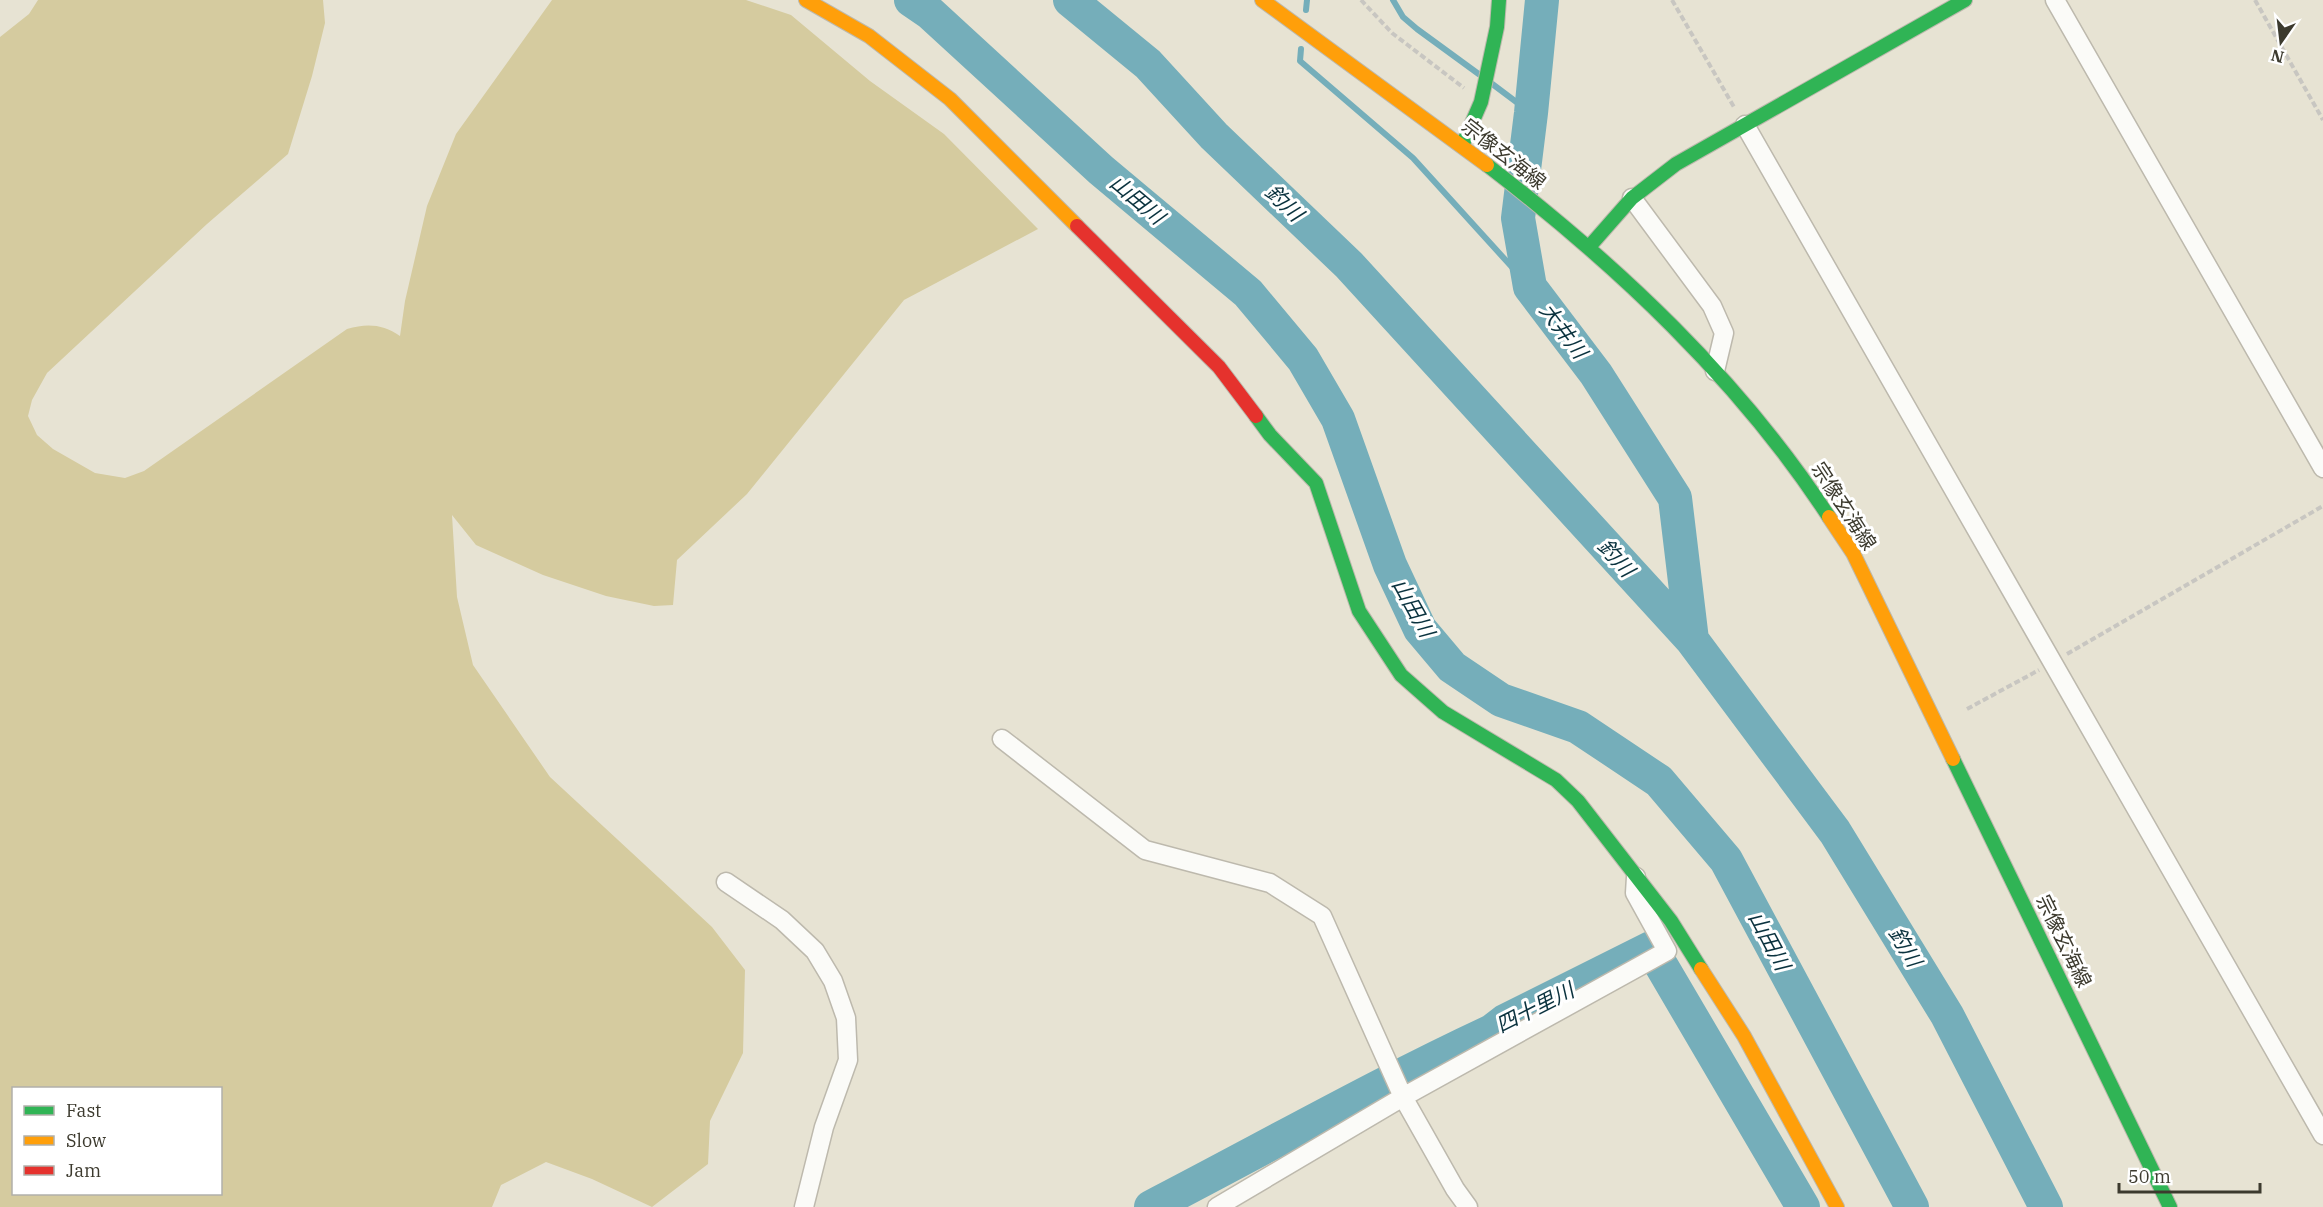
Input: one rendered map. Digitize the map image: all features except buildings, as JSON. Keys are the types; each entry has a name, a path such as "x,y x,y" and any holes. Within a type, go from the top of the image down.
{"street":[{"path":"806,0 869,36 950,99 1219,368 1270,435 1316,483 1359,611 1401,675 1443,712 1556,780 1578,801 1671,921 1744,1036 1837,1207"},
{"name":"宗像玄海線","path":"1262,0 1493,169 1589,247 1688,341 1752,411 1800,472 1853,553 2170,1207"},
{"path":"1462,146 1481,102 1499,0"},
{"path":"1589,247 1632,198 1676,164 1965,0"},
{"path":"2055,0 2323,468"},
{"path":"1745,125 2323,1135"},
{"path":"1632,198 1712,306 1724,333 1715,371"},
{"path":"1002,739 1144,850 1270,883 1322,916 1403,1097 1455,1190 1468,1207"},
{"path":"1217,1207 1403,1097 1667,951 1635,893 1636,877"},
{"path":"726,882 782,920 814,951 833,981 846,1018 848,1060 824,1126 804,1207"}],"path":[{"path":"1361,0 1392,33 1481,102"},
{"path":"1672,0 1745,125"},
{"path":"2254,0 2323,120"},
{"path":"1967,709 2052,663 2323,506"}],"shaded area":[{"path":"38,0 323,0 325,23 312,76 288,154 207,224 47,373 32,400 28,416 37,435 53,449 95,473 125,478 144,471 347,329 375,326 400,336 405,301 427,206 456,134 552,0 746,0 791,15 870,81 944,134 1038,229 904,300 747,494 677,560 673,605 654,606 606,596 543,575 476,545 452,515 457,597 473,665 550,777 712,927 745,970 743,1053 710,1121 708,1164 652,1207 592,1179 546,1162 501,1185 492,1207 0,1207 0,37 29,14"}],"waterway":[{"name":"山田川","path":"911,0 930,13 1101,170 1248,293 1303,359 1338,419 1390,565 1420,629 1452,667 1501,700 1578,727 1659,781 1726,860 1912,1207"},
{"name":"釣川","path":"1070,0 1148,64 1214,136 1349,265 1692,640 1835,832 1947,1015 2046,1207"},
{"path":"1306,10 1307,0"},
{"path":"1393,0 1403,17 1480,75"},
{"name":"大井川","path":"1542,0 1518,218 1530,287 1596,374 1675,498 1692,640"},
{"path":"1301,49 1300,61 1413,158 1530,287"},
{"path":"1491,83 1531,113"},
{"name":"四十里川","path":"1151,1207 1363,1095 1492,1031 1505,1021 1651,948 1803,1207"}],"traffic: fast":[{"path":"1462,146 1481,102 1497,27 1499,0"},
{"path":"1589,247 1632,198 1676,164 1965,0"},
{"path":"1487,165 1583,243 1629,284 1716,371 1794,466 1829,517"},
{"path":"1256,416 1270,435 1316,483 1359,611 1401,675 1443,712 1556,780 1578,801 1671,921 1701,969"},
{"path":"1953,759 2170,1207"}],"traffic: slow":[{"path":"806,0 869,36 950,99 1077,226"},
{"path":"1262,0 1487,165"},
{"path":"1829,517 1853,553 1953,759"},
{"path":"1701,969 1744,1036 1837,1207"}],"traffic: jam":[{"path":"1077,226 1219,367 1256,416"}]}
